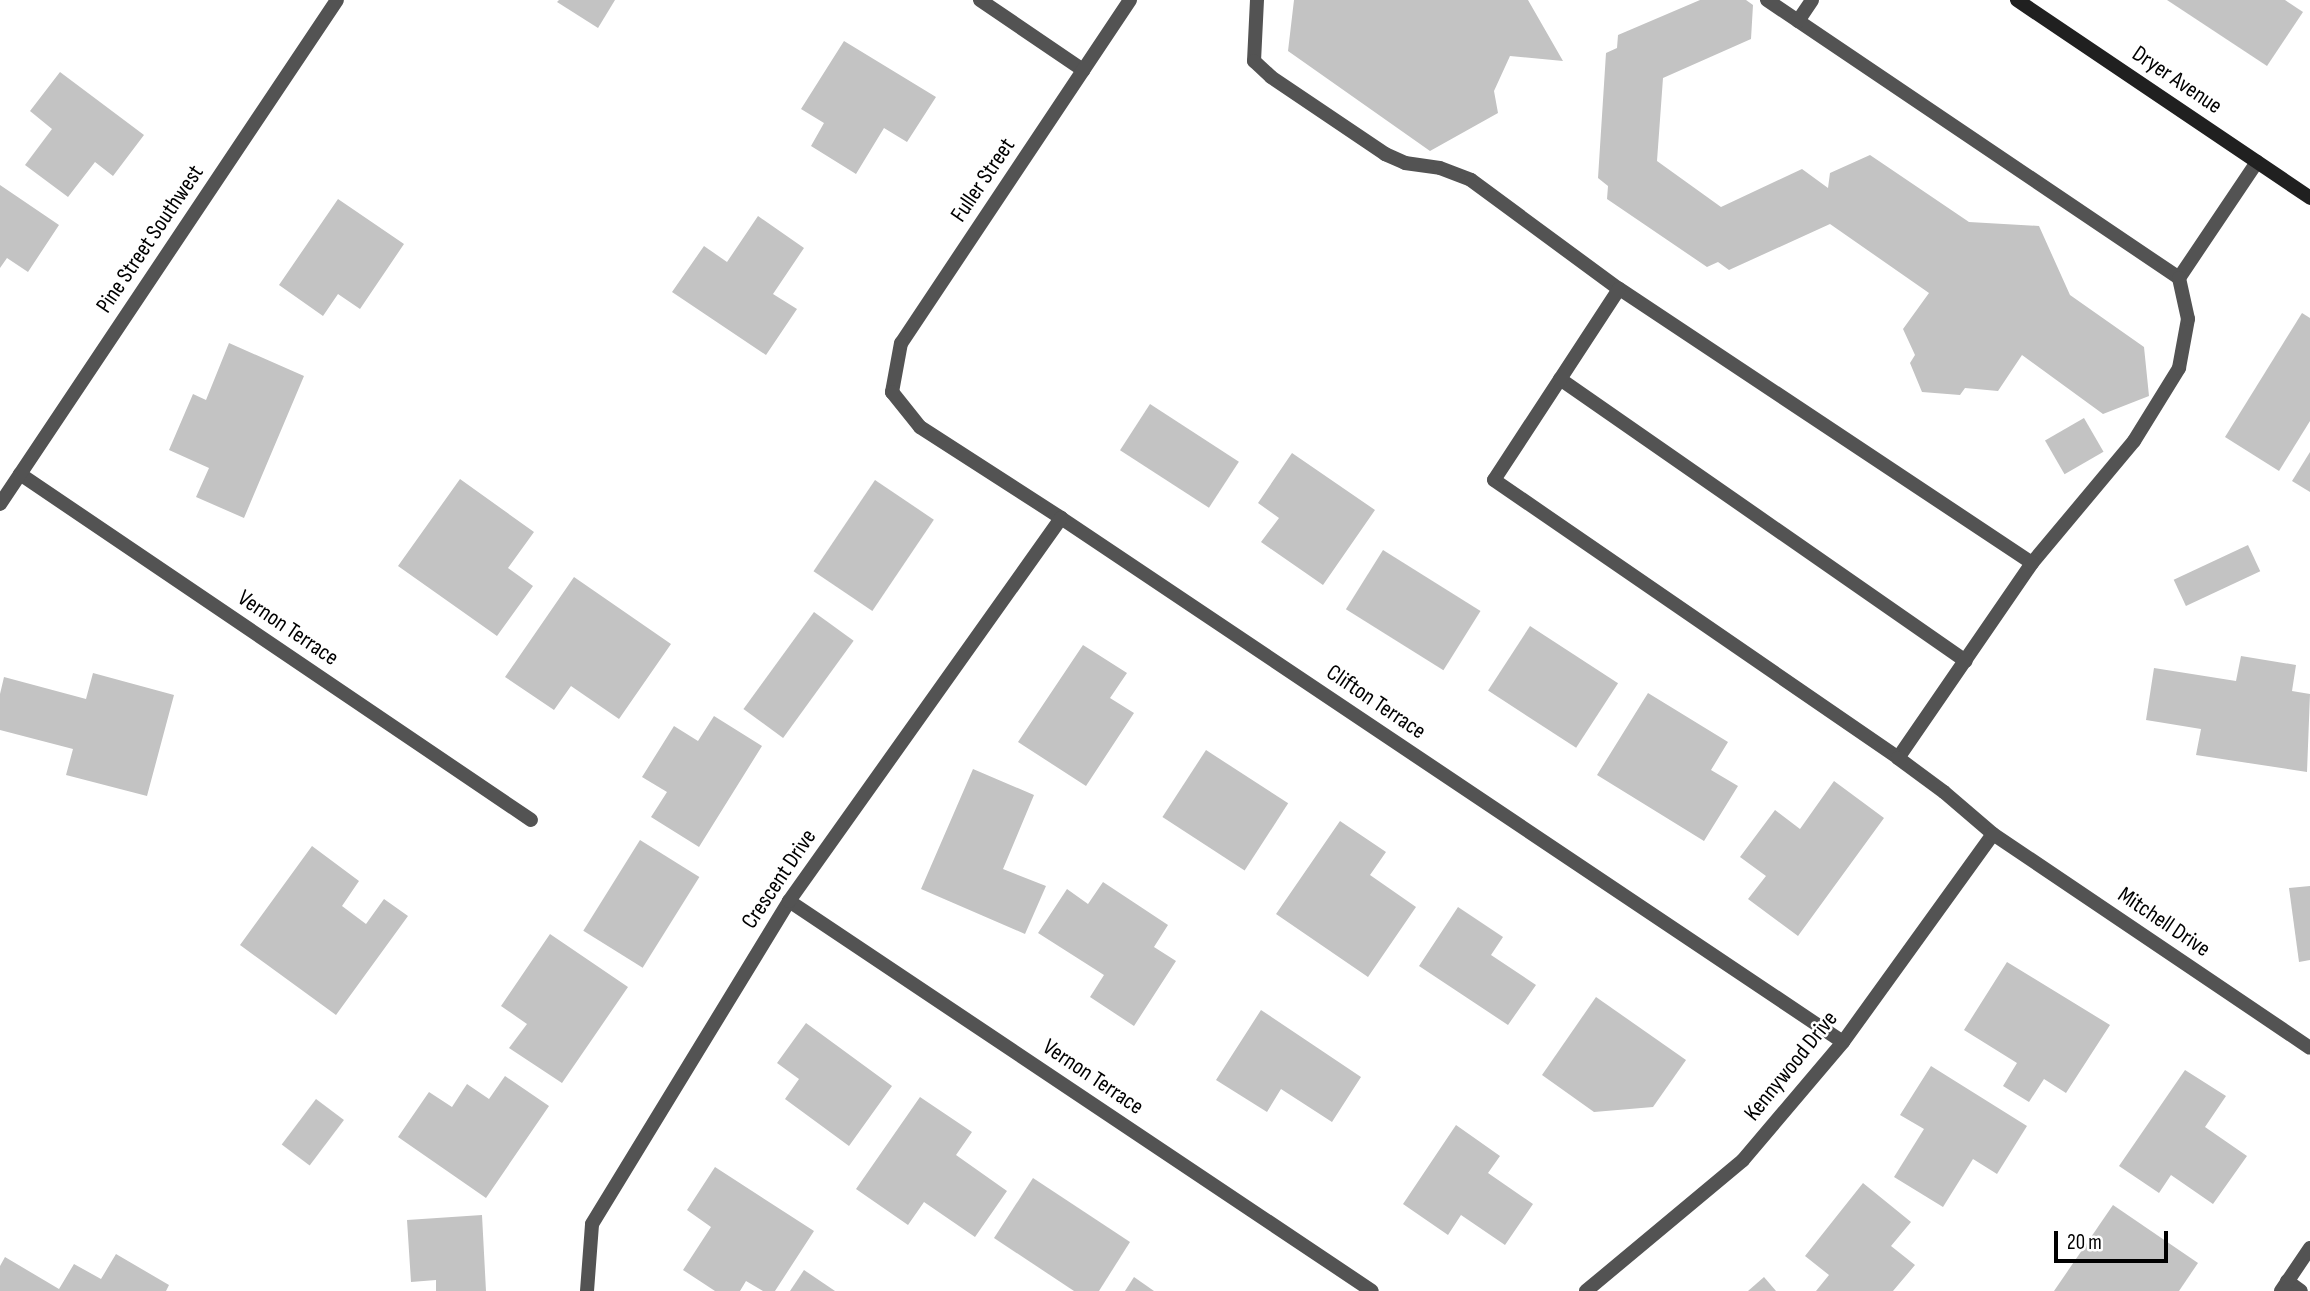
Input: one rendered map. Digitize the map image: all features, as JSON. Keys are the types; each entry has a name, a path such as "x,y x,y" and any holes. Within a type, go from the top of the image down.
{"street":[{"name":"Pine Street Southwest","path":"0,504 337,0"},
{"path":"980,0 1083,70"},
{"name":"Fuller Street","path":"892,392 901,343 1130,0"},
{"path":"1257,0 1254,61 1271,77 1385,154 1405,163 1440,168 1471,180 1619,289 2032,563"},
{"path":"1768,0 2179,278 2188,319 2179,368 2134,442 2032,563 1898,758"},
{"path":"1798,21 1812,0"},
{"name":"Dryer Avenue","path":"2017,0 2310,198"},
{"path":"2179,278 2257,162"},
{"path":"1619,289 1560,379 1965,660"},
{"name":"Mitchell Drive","path":"1560,379 1494,480 1898,758 1944,792 1993,834 2310,1048"},
{"name":"Clifton Terrace","path":"892,392 920,427 1061,517 1843,1042"},
{"name":"Vernon Terrace","path":"20,474 531,820"},
{"name":"Crescent Drive","path":"587,1291 592,1224 789,901 1061,517"},
{"name":"Kennywood Drive","path":"1586,1291 1743,1160 1843,1042 1993,834"},
{"name":"Vernon Terrace","path":"789,901 1372,1291"},
{"path":"2301,1291 2284,1286 2310,1248"}],"building":[{"path":"615,0 598,28 557,2"},
{"path":"1294,0 1528,0 1563,61 1510,56 1494,91 1498,113 1430,151 1288,51"},
{"path":"1700,0 1746,0 1753,5 1751,39 1663,78 1657,161 1721,207 1802,169 1828,188 1830,173 1870,155 1969,222 2039,226 2070,295 2144,347 2149,396 2103,414 2022,355 1998,391 1965,388 1960,395 1922,392 1910,363 1915,355 1903,329 1929,293 1830,224 1729,270 1718,262 1707,267 1607,199 1608,186 1598,178 1606,53 1617,48 1618,35"},
{"path":"2167,0 2285,0 2303,12 2267,66"},
{"path":"844,41 936,97 907,142 884,128 856,174 811,146 824,123 801,109"},
{"path":"60,72 144,135 113,176 95,162 68,197 25,165 52,129 30,111"},
{"path":"0,185 59,225 28,272 7,258 0,268"},
{"path":"338,199 404,244 360,309 338,294 323,316 279,285"},
{"path":"758,216 804,248 773,294 797,309 766,355 672,292 704,246 727,262"},
{"path":"2302,313 2310,318 2310,421 2279,471 2225,437"},
{"path":"229,343 304,376 244,518 196,497 209,468 169,450 193,394 206,400"},
{"path":"1150,404 1239,462 1209,508 1120,450"},
{"path":"2084,418 2104,452 2065,474 2045,440"},
{"path":"2310,452 2310,492 2292,481"},
{"path":"1292,453 1375,510 1323,585 1261,542 1279,518 1258,503"},
{"path":"460,479 534,532 508,568 533,586 497,636 398,566"},
{"path":"875,480 934,520 872,611 813,571"},
{"path":"2248,545 2260,571 2186,606 2174,580"},
{"path":"1383,550 1481,611 1443,670 1346,609"},
{"path":"574,577 671,644 619,719 571,686 554,710 505,677"},
{"path":"814,612 854,641 783,738 743,709"},
{"path":"1530,626 1618,683 1576,748 1488,691"},
{"path":"1083,645 1127,673 1110,698 1134,713 1086,786 1018,742"},
{"path":"2241,656 2296,665 2292,691 2310,694 2307,772 2196,755 2201,729 2146,720 2154,668 2236,681"},
{"path":"93,673 174,695 147,796 66,775 73,749 0,730 0,694 4,677 86,699"},
{"path":"1648,693 1728,742 1711,770 1738,786 1704,841 1597,775"},
{"path":"714,716 762,746 699,847 651,817 667,792 642,777 674,726 698,741"},
{"path":"1206,750 1288,803 1245,870 1162,817"},
{"path":"973,769 1034,795 1003,869 1046,886 1025,934 921,889"},
{"path":"1834,781 1884,818 1798,936 1748,899 1766,876 1740,857 1775,810 1800,829"},
{"path":"1340,821 1386,852 1370,875 1416,907 1368,977 1276,914"},
{"path":"640,840 699,877 643,968 583,931"},
{"path":"312,846 359,881 342,906 366,924 384,899 408,916 336,1015 240,945"},
{"path":"1103,882 1168,925 1154,947 1176,961 1134,1026 1090,997 1104,975 1038,933 1067,889 1088,904"},
{"path":"2310,886 2310,960 2299,962 2289,888"},
{"path":"1458,907 1503,937 1491,955 1536,985 1508,1025 1419,966"},
{"path":"550,934 628,987 562,1083 509,1048 527,1024 501,1006"},
{"path":"2007,962 2110,1025 2066,1093 2044,1079 2029,1102 2003,1086 2017,1063 1964,1030"},
{"path":"1596,997 1686,1060 1653,1107 1594,1112 1542,1075"},
{"path":"1261,1010 1361,1077 1332,1122 1281,1089 1267,1112 1216,1080"},
{"path":"806,1023 892,1086 849,1146 785,1099 799,1079 777,1063"},
{"path":"1931,1066 2027,1126 1997,1174 1973,1159 1943,1207 1894,1177 1924,1129 1900,1115"},
{"path":"2185,1070 2226,1096 2205,1127 2247,1156 2213,1204 2171,1175 2159,1193 2119,1166"},
{"path":"505,1076 549,1106 486,1198 398,1137 429,1092 452,1107 467,1084 489,1099"},
{"path":"920,1097 972,1132 956,1155 1007,1191 975,1237 924,1202 908,1225 856,1189"},
{"path":"316,1099 344,1120 310,1166 282,1145"},
{"path":"1456,1125 1500,1156 1488,1173 1533,1204 1505,1245 1461,1215 1448,1235 1403,1204"},
{"path":"715,1167 814,1231 775,1291 763,1291 746,1281 740,1291 715,1291 683,1270 711,1227 687,1210"},
{"path":"1033,1178 1130,1242 1099,1291 1074,1291 994,1238"},
{"path":"1863,1183 1911,1222 1891,1246 1915,1265 1893,1291 1816,1291 1829,1275 1805,1256"},
{"path":"2113,1205 2198,1263 2179,1291 2054,1291"},
{"path":"482,1215 486,1291 436,1291 436,1280 411,1282 407,1220"},
{"path":"116,1254 169,1285 166,1291 0,1291 0,1266 5,1257 59,1289 74,1264 101,1279"},
{"path":"804,1270 835,1291 790,1291"},
{"path":"1134,1277 1154,1291 1125,1291"},
{"path":"1764,1277 1776,1291 1748,1291"}]}
